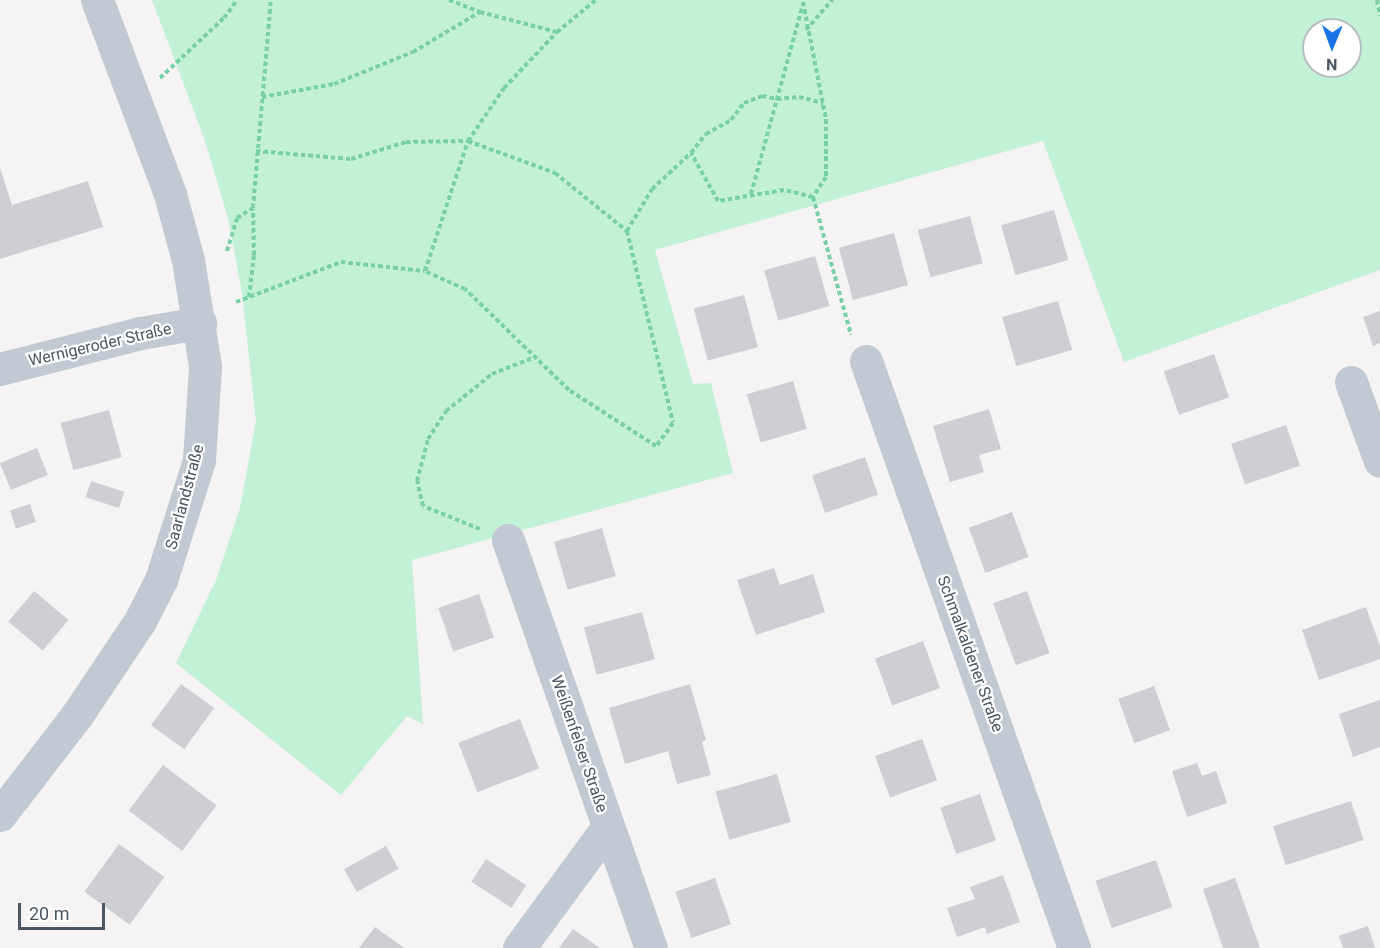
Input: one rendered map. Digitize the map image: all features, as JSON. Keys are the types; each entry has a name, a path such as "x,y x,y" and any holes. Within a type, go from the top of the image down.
{"street":[{"name":"Saarlandstraße","path":"0,815 112,664 161,579 199,460 206,396 200,323 170,194 97,0"},
{"name":"Wernigeroder Straße","path":"0,369 140,333 200,323"},
{"name":"Schmalkaldener Straße","path":"866,361 1074,948"},
{"path":"1351,382 1380,461"},
{"name":"Weißenfelser Straße","path":"508,540 651,948"},
{"path":"519,948 608,827"}],"path":[{"path":"135,100 224,18 237,0"},
{"path":"249,298 254,255 253,208 256,151 272,0"},
{"path":"449,0 480,12 557,32"},
{"path":"424,270 468,141 504,88 557,32 596,0"},
{"path":"806,30 832,0"},
{"path":"1377,0 1380,16"},
{"path":"804,1 806,30 823,103 826,177 813,197 845,322 866,361"},
{"path":"751,194 804,1"},
{"path":"262,97 334,84 413,52 480,12"},
{"path":"627,231 652,189 691,153 706,134 731,120 744,103 762,96 777,99 799,97 823,103"},
{"path":"236,302 341,262 424,270 465,289 569,390 656,446 673,423 627,231 555,173 468,141 406,142 351,159 256,151"},
{"path":"691,153 718,201 784,190 813,197"},
{"path":"227,251 237,218 253,208"},
{"path":"508,540 423,506 417,481 428,439 446,411 492,374 535,357"}],"green space":[{"path":"152,0 1380,0 1380,270 1124,362 1043,141 655,250 693,384 711,383 733,473 412,560 423,724 407,716 341,795 176,663 216,580 240,508 256,421 242,293 228,218 205,141"}],"building":[{"path":"0,168 12,205 88,181 103,227 0,259"},
{"path":"1054,210 1068,260 1015,275 1001,225"},
{"path":"970,216 983,263 931,277 918,230"},
{"path":"894,233 908,285 853,300 839,248"},
{"path":"815,256 829,306 778,321 764,271"},
{"path":"744,295 758,347 708,361 694,308"},
{"path":"1058,301 1072,350 1016,366 1002,317"},
{"path":"1380,311 1380,343 1373,346 1363,317"},
{"path":"1214,354 1229,397 1179,415 1164,371"},
{"path":"793,381 807,429 761,442 747,394"},
{"path":"989,409 1001,449 979,455 984,472 950,482 933,426"},
{"path":"109,410 122,457 73,470 61,423"},
{"path":"1286,425 1300,466 1245,485 1231,444"},
{"path":"37,448 48,475 11,490 0,463"},
{"path":"865,457 878,495 825,513 812,475"},
{"path":"91,481 124,492 119,508 86,497"},
{"path":"30,504 36,522 16,529 10,510"},
{"path":"1012,512 1028,557 985,573 969,528"},
{"path":"602,528 616,576 568,590 554,542"},
{"path":"774,568 780,585 813,574 825,612 756,635 737,580"},
{"path":"34,591 68,620 43,651 8,622"},
{"path":"1027,591 1050,653 1016,665 993,603"},
{"path":"479,594 494,637 453,651 438,608"},
{"path":"1366,607 1380,646 1380,659 1319,680 1302,630"},
{"path":"642,612 655,659 597,675 584,628"},
{"path":"923,641 940,688 892,705 875,658"},
{"path":"181,684 214,708 184,749 151,725"},
{"path":"690,684 706,740 702,742 711,775 677,784 668,751 625,764 609,708"},
{"path":"1154,686 1170,730 1134,743 1118,699"},
{"path":"1380,700 1380,747 1353,757 1339,714"},
{"path":"520,719 539,768 477,792 458,743"},
{"path":"922,739 937,780 890,797 875,756"},
{"path":"1197,763 1202,776 1216,771 1227,803 1187,817 1172,771"},
{"path":"163,765 217,805 182,851 129,811"},
{"path":"777,774 791,822 729,840 715,792"},
{"path":"980,794 996,840 956,854 940,808"},
{"path":"1351,801 1364,840 1286,865 1273,826"},
{"path":"119,844 164,877 130,925 84,892"},
{"path":"386,846 399,869 357,892 344,869"},
{"path":"486,859 526,885 512,908 471,882"},
{"path":"1156,860 1172,907 1112,928 1095,881"},
{"path":"1003,875 1020,922 987,934 985,927 957,937 947,908 975,899 970,887"},
{"path":"715,878 731,924 691,938 675,892"},
{"path":"1235,878 1260,948 1223,948 1203,889"},
{"path":"1368,926 1375,948 1343,948 1339,936"},
{"path":"375,927 404,948 359,948"},
{"path":"573,929 600,948 559,948"}]}
